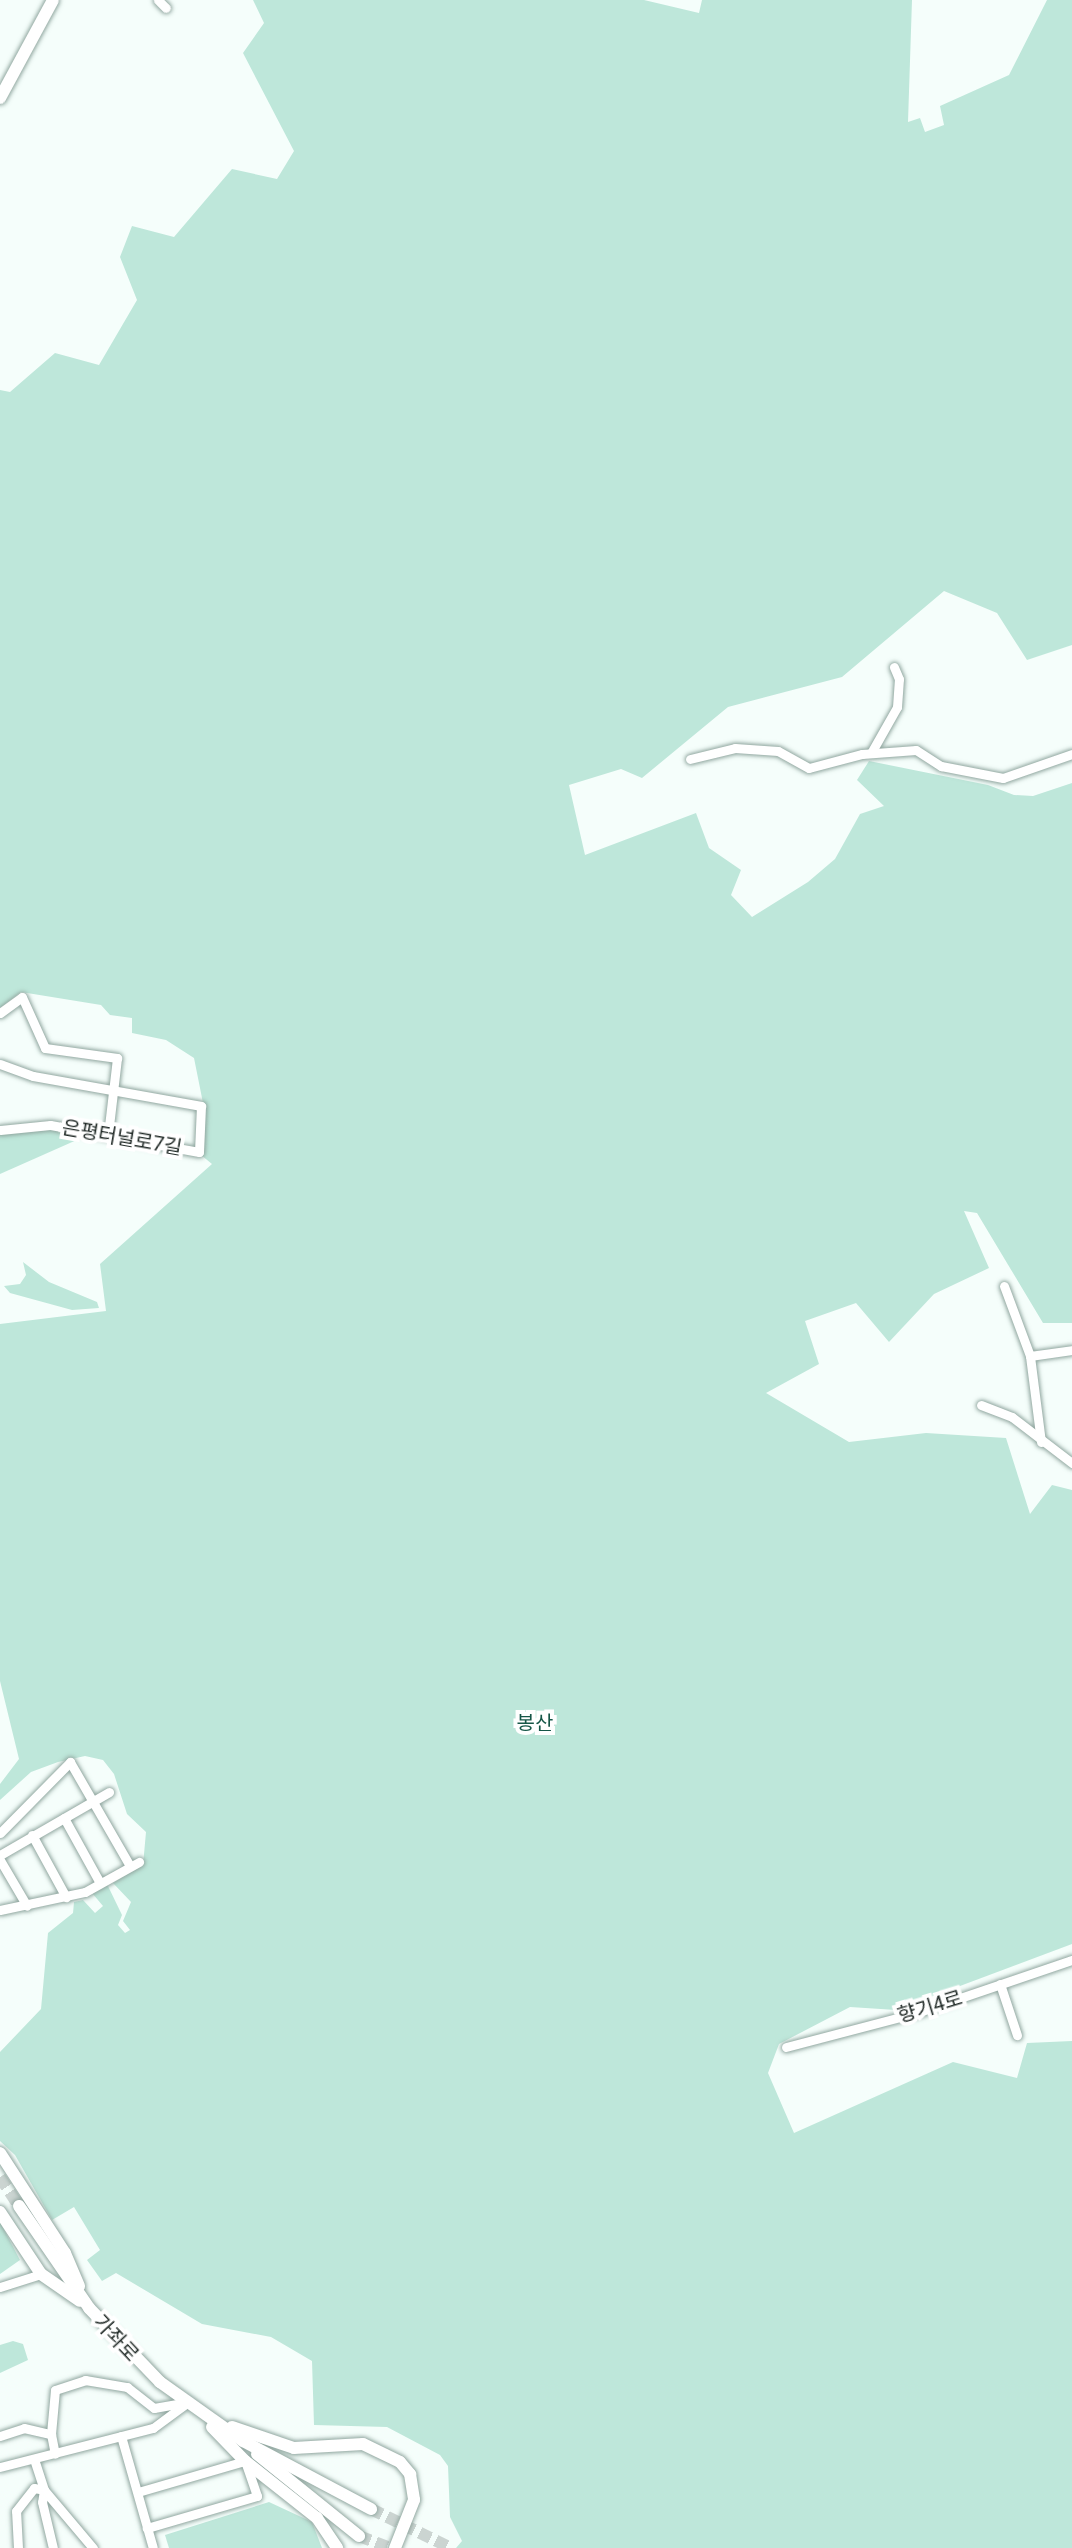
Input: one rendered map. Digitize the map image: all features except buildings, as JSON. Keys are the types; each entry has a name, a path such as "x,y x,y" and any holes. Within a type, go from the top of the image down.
{"main road":[{"path":"0,98 53,0"},
{"path":"0,2153 65,2253 89,2308"},
{"name":"가좌로","path":"19,2206 89,2308 135,2360 243,2441 359,2536"},
{"path":"0,2212 41,2274 89,2308"},
{"path":"188,2402 245,2461 317,2518 337,2548"},
{"path":"188,2402 238,2431 294,2448 363,2444 400,2462 410,2474 414,2500 395,2548"},
{"name":"가좌로","path":"243,2441 371,2509"}],"street":[{"path":"871,753 897,707 899,679 894,667"},
{"path":"690,759 735,748 778,751 809,768 871,753 916,750 941,766 1003,778 1072,754"},
{"path":"0,1013 22,997 45,1048 117,1058 108,1135"},
{"path":"0,1064 33,1076 114,1089"},
{"name":"은평터널로7길","path":"0,1130 50,1125 199,1152 201,1106 114,1089"},
{"path":"1004,1286 1030,1356 1041,1442"},
{"path":"1030,1356 1072,1350"},
{"path":"981,1405 1012,1417 1072,1463"},
{"path":"0,1833 70,1762 134,1864 66,1897 0,1910"},
{"path":"27,1906 0,1857 32,1835 109,1792"},
{"path":"64,1818 100,1883"},
{"path":"32,1835 66,1897"},
{"name":"향기4로","path":"786,2047 1072,1960"},
{"path":"1000,1984 1017,2035"},
{"path":"0,2287 41,2274"},
{"path":"55,2454 51,2434 55,2390 85,2380 127,2387 154,2408 188,2402"},
{"path":"0,2467 153,2428 188,2402"},
{"path":"0,2436 24,2428 51,2434"},
{"path":"121,2436 153,2548"},
{"path":"34,2459 44,2490 93,2548"},
{"path":"138,2492 245,2461 257,2496 147,2528"},
{"path":"18,2548 16,2511 34,2488 44,2490"},
{"path":"44,2490 42,2502 53,2548"}],"green space":[{"name":"봉산","path":"253,0 644,0 699,13 702,0 912,0 908,122 920,118 925,132 944,125 940,106 1009,75 1047,0 1072,0 1072,645 1027,660 997,613 944,591 842,677 728,707 642,778 621,769 569,785 585,855 696,813 709,848 741,870 731,895 752,917 808,882 835,859 860,814 884,806 857,780 869,761 988,785 1014,795 1033,796 1072,783 1072,1323 1043,1323 977,1213 964,1211 989,1268 934,1294 889,1342 856,1303 805,1321 819,1364 766,1393 849,1442 926,1433 1006,1438 1030,1514 1052,1485 1072,1490 1072,1944 896,2010 850,2007 779,2044 768,2073 794,2133 953,2062 1017,2078 1027,2043 1072,2041 1072,2548 456,2548 462,2541 450,2517 448,2466 440,2455 387,2427 314,2425 312,2361 271,2337 202,2324 116,2273 102,2281 87,2260 100,2250 74,2207 52,2220 15,2155 0,2141 0,2052 41,2009 48,1933 73,1913 74,1902 83,1900 95,1913 103,1906 92,1893 107,1884 122,1915 118,1925 125,1933 130,1930 123,1921 131,1902 113,1883 143,1865 146,1832 127,1814 114,1774 103,1760 85,1756 31,1772 0,1800 0,1784 19,1759 0,1681 0,1324 106,1311 100,1264 212,1164 201,1155 204,1108 194,1058 166,1040 132,1033 132,1018 110,1015 101,1005 21,992 0,1008 0,390 10,392 55,353 99,365 137,300 120,257 132,226 174,237 232,169 277,179 294,151 243,53 264,23"},
{"path":"53,1128 88,1135 0,1174 0,1133"},
{"path":"23,1262 49,1282 97,1302 99,1308 72,1310 10,1293 4,1286 20,1284 26,1275"},
{"path":"0,2222 20,2260 0,2274"},
{"path":"13,2341 23,2344 28,2360 0,2373 0,2345"},
{"path":"269,2502 312,2522 322,2548 169,2548 165,2535"}],"tunnel":[{"path":"0,2177 19,2206"},
{"path":"371,2509 451,2548"},
{"path":"359,2536 390,2548"}]}
